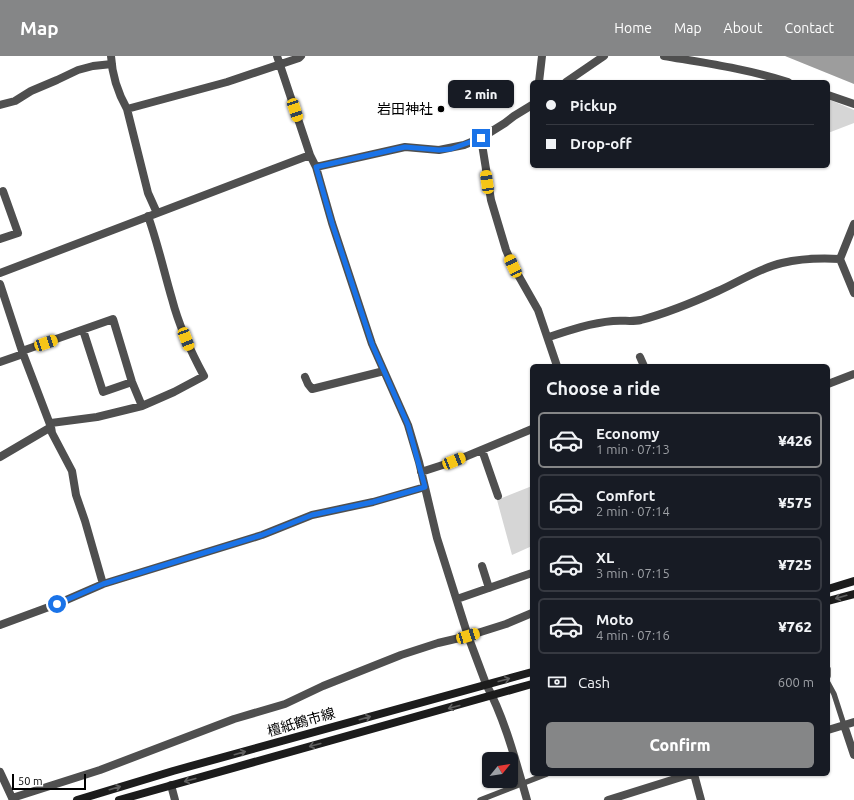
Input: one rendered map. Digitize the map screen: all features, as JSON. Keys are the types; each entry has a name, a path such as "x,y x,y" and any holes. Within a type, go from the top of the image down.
{"main road":[{"path":"830,588 854,581"},
{"path":"830,600 854,594"},
{"name":"檀紙鶴市線","path":"77,800 173,771 530,673"},
{"name":"檀紙鶴市線","path":"119,800 530,685"}],"street":[{"path":"277,56 310,155 316,167 332,223 372,344 408,425 422,472 437,538 468,636 510,743 527,800"},
{"path":"127,108 227,82 299,58 301,56"},
{"path":"539,80 542,56"},
{"path":"569,80 604,56"},
{"path":"664,56 782,80"},
{"path":"710,56 714,65"},
{"path":"0,105 15,101 31,91 78,70 112,60 113,74 122,100 127,108 148,192 157,213"},
{"path":"830,96 854,104"},
{"path":"316,167 405,147 439,150 451,149 481,138 530,106"},
{"path":"481,138 491,200 506,250 513,266 538,310 556,364"},
{"path":"0,273 310,155"},
{"path":"0,239 18,233 3,191"},
{"path":"0,457 51,425 97,417 142,406 174,392 204,376 191,351 172,300 164,266 148,216"},
{"path":"853,228 840,259 854,293"},
{"path":"548,337 602,322 616,320 640,320 711,294 757,272 782,263 840,259"},
{"path":"0,284 3,306 23,352 51,425 52,433 72,471 76,495 103,584"},
{"path":"0,362 23,352 113,320 132,382 142,406"},
{"path":"83,330 103,392 132,382"},
{"path":"640,357 643,364"},
{"path":"306,377 308,384 312,389 384,371"},
{"path":"830,383 854,374"},
{"path":"422,472 454,461 530,430"},
{"path":"482,450 498,496"},
{"path":"0,625 57,604 103,584 262,535 312,515 373,502 425,487"},
{"path":"482,566 489,588"},
{"path":"457,599 530,574"},
{"path":"0,772 12,799 100,770 234,719 284,704 322,686 401,655 506,624 530,614"},
{"path":"830,729 854,722"},
{"path":"844,725 854,755"},
{"path":"608,800 686,776"},
{"path":"693,776 702,800"},
{"path":"171,785 175,800"}],"lane":[{"path":"830,687 834,694 844,725"},
{"path":"480,800 541,776"}],"shaded area":[{"path":"785,56 854,56 854,84"},
{"path":"830,100 854,110 854,123 830,132"},
{"path":"530,487 530,547 512,555 497,500"}],"place":[{"name":"岩田神社","path":"441,109"}],"route":[{"path":"57,604 103,584 262,535 312,515 373,502 425,487 408,425 372,344 332,223 316,167 405,147 439,150 451,149 481,138"}]}
